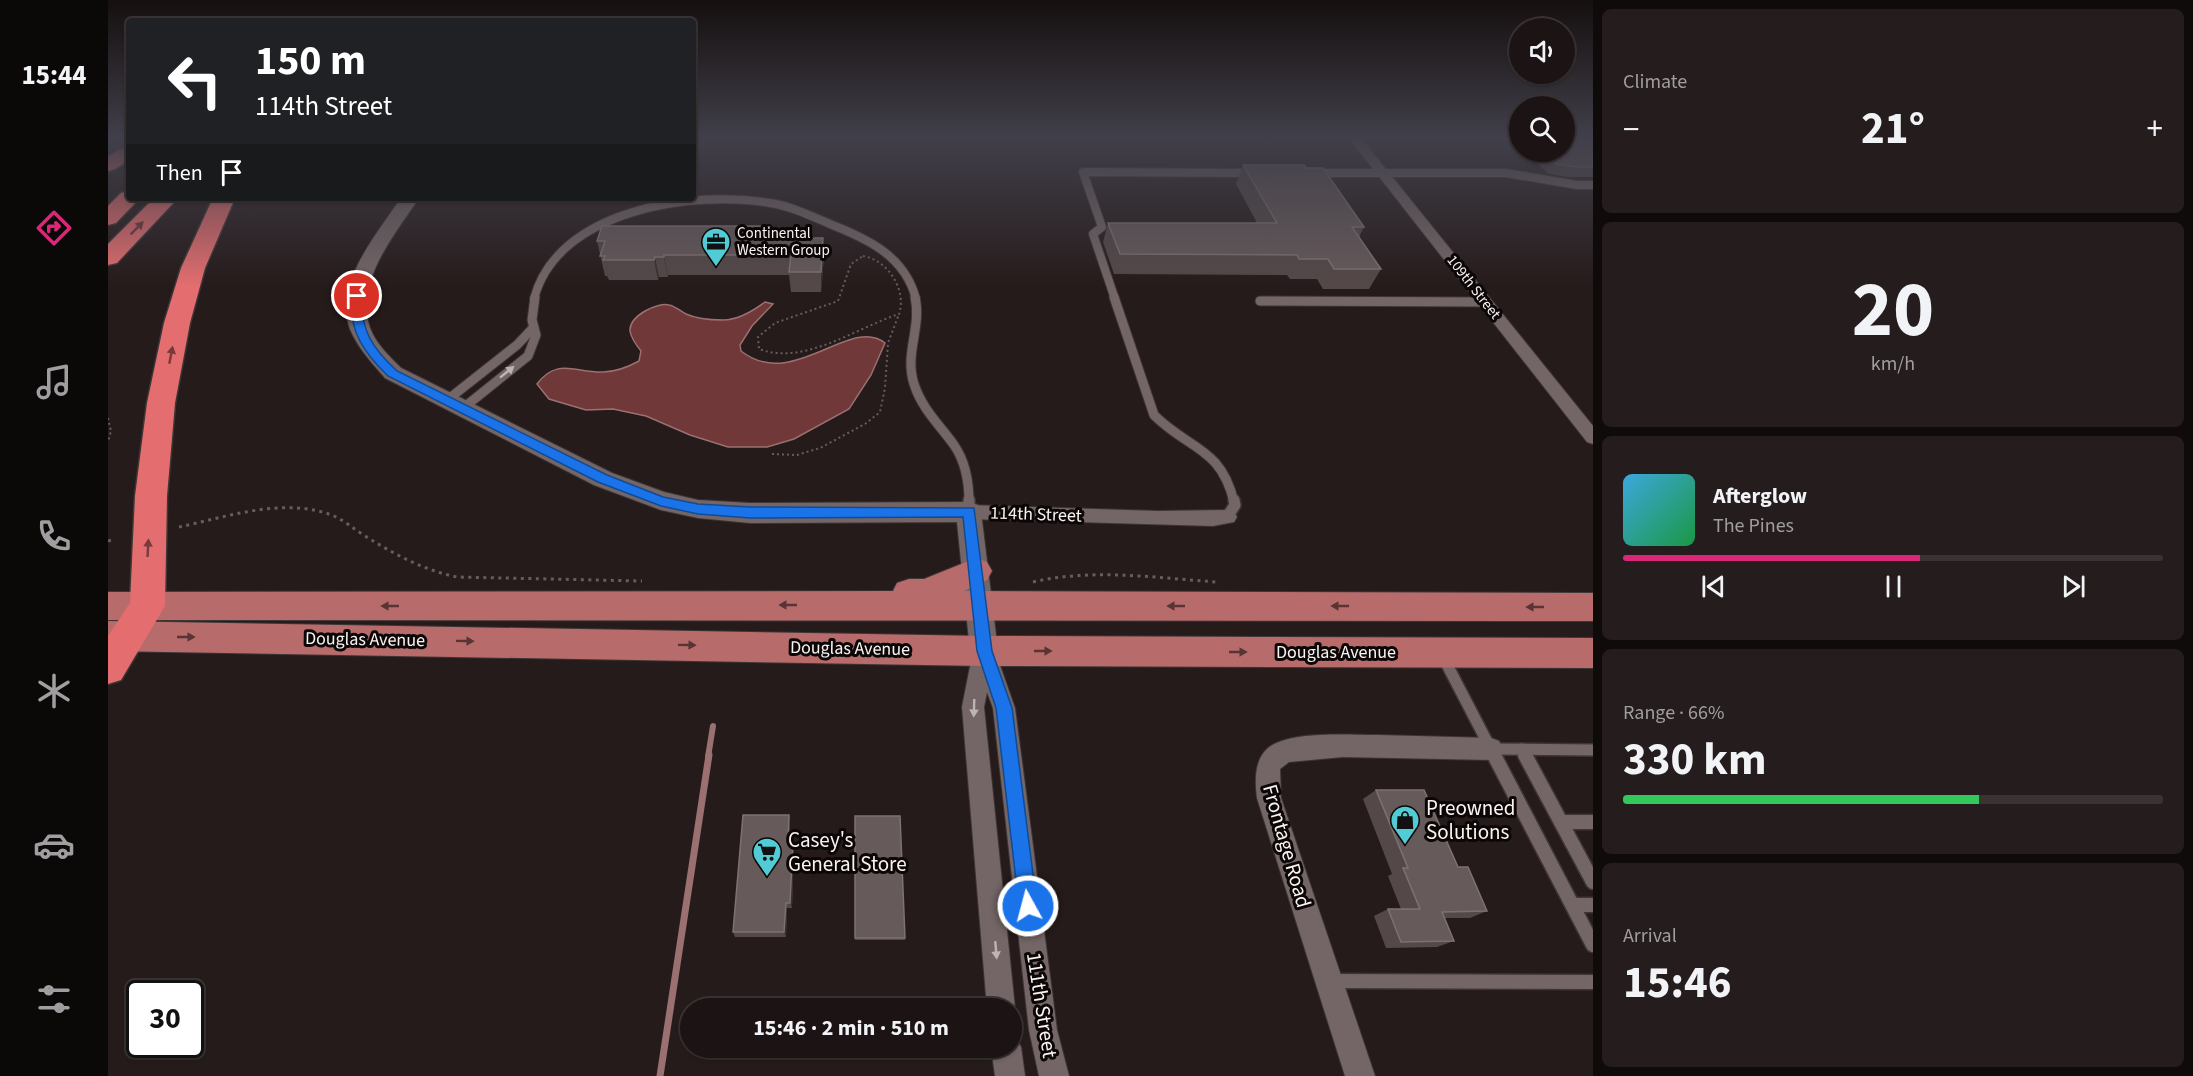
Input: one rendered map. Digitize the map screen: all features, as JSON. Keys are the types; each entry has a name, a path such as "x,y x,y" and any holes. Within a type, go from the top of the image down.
{"highway":[{"path":"108,218 126,201"},
{"path":"108,258 164,201"},
{"path":"108,668 118,637 147,606 151,496 161,403 177,322 193,268 223,201"}],"main road":[{"path":"846,605 875,593 926,593 976,571"},
{"name":"Douglas Avenue","path":"108,606 1593,607"},
{"name":"Douglas Avenue","path":"118,637 984,651 1593,653"}],"street":[{"name":"109th Street","path":"1394,187 1593,438"},
{"name":"114th Street","path":"408,201 358,285 356,312 358,326 372,353 393,373 454,405 603,478 661,501 698,509 750,513 969,512 1158,518 1227,517"},
{"name":"111th Street","path":"969,512 984,651 1004,708 1043,1030 1054,1076"},
{"name":"111th Street","path":"984,651 973,708 1000,998"},
{"name":"Frontage Road","path":"1360,1076 1269,798 1266,778 1270,765 1278,753 1293,749 1326,747 1491,748"},
{"path":"1008,1058 1010,1076"}],"lane":[{"path":"1088,187 1102,227 1093,234 1154,416 1162,425 1207,452 1222,467 1234,495 1235,505 1227,517"},
{"path":"696,200 748,199 787,207 860,236 891,256 904,272 916,295 919,317 910,358 910,376 928,413 957,450 970,493 969,512"},
{"path":"454,405 528,356 536,335 533,328 534,300 539,284 556,259 583,236 605,223 642,210 693,201"},
{"path":"1260,301 1485,302"},
{"path":"454,405 533,328"},
{"path":"1441,653 1593,945"},
{"path":"1491,748 1593,750"},
{"path":"1522,749 1593,882"},
{"path":"1561,822 1593,822"},
{"path":"1573,905 1593,905"},
{"path":"1329,981 1593,982"}],"path":[{"path":"772,454 797,455 820,448 865,424 880,412 885,388 888,343 899,314 903,302 891,275 875,258 863,256 851,264 838,301 770,326 758,337 757,345 763,352 795,353 899,314"},
{"path":"108,418 111,431 108,442"},
{"path":"179,527 267,511 315,510 333,516 418,567 442,575 643,582"},
{"path":"1031,582 1058,576 1124,576 1225,583"}],"shaded area":[{"path":"765,302 773,304 752,326 740,345 741,351 761,361 781,363 800,359 855,338 871,337 885,343 871,375 849,409 794,439 767,447 728,447 690,435 646,416 613,409 586,410 549,399 537,384 544,376 560,369 608,372 639,361 641,351 630,331 631,325 639,315 651,308 669,305 695,317 723,320 745,314"}],"building":[{"path":"1256,187 1336,187 1364,227 1352,227 1381,269 1334,269 1328,259 1299,259 1297,255 1120,254 1108,223 1277,223"},
{"path":"602,226 770,226 768,238 823,238 821,272 789,272 791,255 664,255 664,257 655,257 654,260 603,260 605,256 600,256 605,241 597,241"},
{"name":"Preowned Solutions","path":"1376,790 1424,790 1458,867 1468,867 1487,911 1442,912 1454,941 1401,942 1388,909 1420,909 1403,868 1408,868"},
{"name":"Casey's General Store","path":"743,815 789,815 788,841 793,841 790,903 786,903 784,932 733,932"},
{"path":"855,816 900,816 905,938 855,938"}],"waterway":[{"path":"708,757 713,726"},
{"path":"660,1076 709,755"}],"place":[{"name":"Continental Western Group","path":"716,268"},
{"name":"Preowned Solutions","path":"1405,846"},
{"name":"Casey's General Store","path":"767,878"}],"route":[{"path":"357,296 356,312 362,337 376,358 393,373 603,478 661,501 698,509 750,513 969,512 984,651 1004,708 1028,906"}]}
